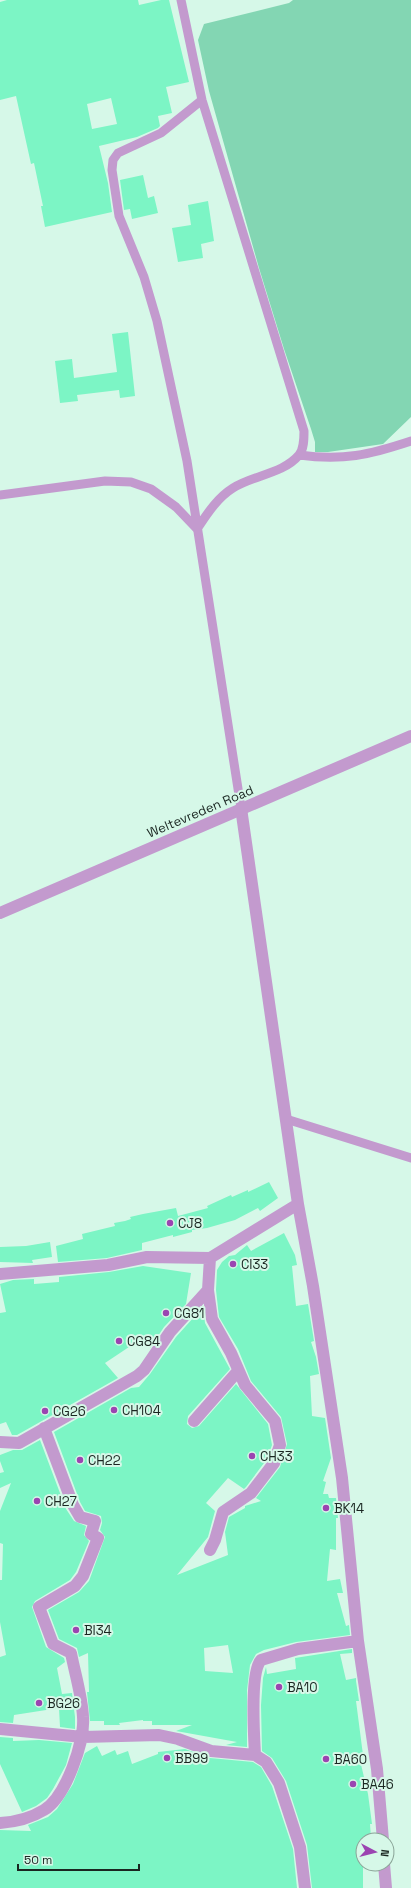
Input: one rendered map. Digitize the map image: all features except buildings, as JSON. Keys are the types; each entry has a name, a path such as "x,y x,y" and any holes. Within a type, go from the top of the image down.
{"street":[{"name":"Weltevreden Road","path":"0,913 411,736"},
{"path":"241,808 298,1204 314,1286 342,1478 358,1641 377,1769 381,1832"},
{"path":"0,1274 108,1264 147,1257 210,1258 298,1204"},
{"path":"210,1258 208,1290 212,1319 231,1353 245,1385 275,1421 280,1445 274,1463 251,1493 223,1512 217,1534 210,1550"},
{"path":"0,1442 19,1443 138,1376 170,1332 208,1290"},
{"path":"194,1422 238,1371"},
{"path":"0,1823 15,1822 44,1810 58,1795 72,1767 83,1737 84,1717 71,1653 53,1644 39,1607 75,1586 83,1576 98,1538 91,1534 95,1521 80,1517 73,1505 44,1428"},
{"path":"255,1755 254,1685 255,1671 261,1660 298,1649 358,1641"},
{"path":"0,1729 83,1737 159,1735 211,1751 255,1755 266,1762 279,1783 300,1847 305,1888"},
{"path":"385,1872 386,1888"}],"lane":[{"path":"181,0 202,100 301,418 304,442 299,455 287,465 234,488 214,504 197,529"},
{"path":"202,100 161,133 118,153 113,160 112,170 119,216 144,277 157,322 187,461 241,808"},
{"path":"299,455 319,458 353,457 411,441"},
{"path":"0,495 105,481 131,482 151,489 176,507 197,529"},
{"path":"286,1120 411,1158"}],"green space":[{"path":"293,0 411,0 411,417 383,444 328,452 315,452 315,442 259,268 209,91 198,40 204,24 289,3"}],"place":[{"name":"CJ8","path":"170,1223"},
{"name":"CI33","path":"233,1264"},
{"name":"CG81","path":"166,1313"},
{"name":"CG84","path":"119,1341"},
{"name":"CH104","path":"114,1410"},
{"name":"CG26","path":"45,1411"},
{"name":"CH33","path":"252,1456"},
{"name":"CH22","path":"80,1460"},
{"name":"CH27","path":"37,1501"},
{"name":"BK14","path":"326,1508"},
{"name":"BI34","path":"76,1630"},
{"name":"BA10","path":"279,1687"},
{"name":"BG26","path":"39,1703"},
{"name":"BB99","path":"167,1758"},
{"name":"BA60","path":"326,1759"},
{"name":"BA46","path":"353,1784"}]}
